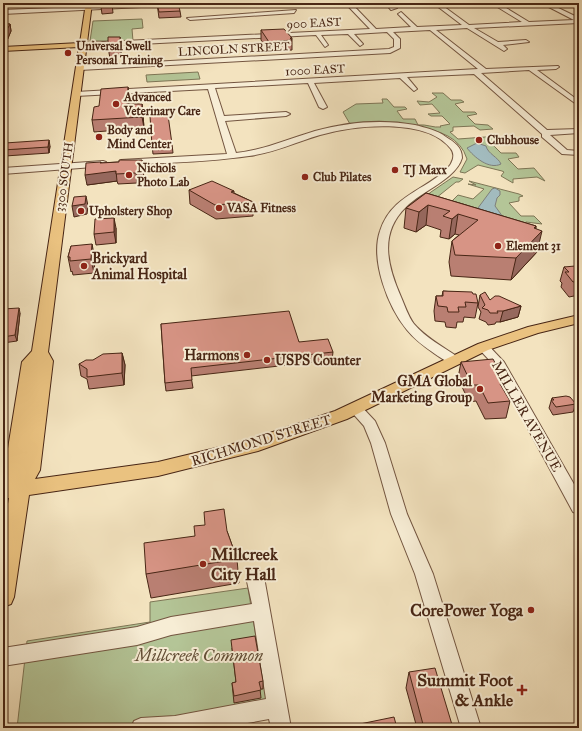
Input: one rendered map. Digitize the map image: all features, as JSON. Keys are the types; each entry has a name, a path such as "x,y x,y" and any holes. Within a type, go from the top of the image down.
{"main road":[{"name":"3300 SOUTH","path":"3,597 13,473 30,362 40,352 80,68 84,17 89,6"},
{"name":"900 EAST","path":"3,49 83,45"},
{"name":"RICHMOND STREET","path":"12,490 132,474 188,463 281,437 355,408 483,347 533,330 579,319"}],"street":[{"path":"3,12 89,6 217,3"},
{"path":"348,3 375,31"},
{"path":"388,3 394,8 393,9"},
{"path":"436,3 504,49"},
{"path":"494,3 526,23"},
{"path":"544,3 579,20"},
{"path":"184,4 187,6 191,21 244,18 294,11"},
{"path":"401,14 416,29"},
{"name":"900 EAST","path":"83,45 579,20"},
{"path":"570,21 579,26"},
{"path":"431,28 484,71"},
{"path":"240,29 244,37"},
{"path":"194,30 197,39"},
{"name":"LINCOLN STREET","path":"80,68 390,51 397,48 397,39 388,30"},
{"path":"349,32 360,44"},
{"path":"317,34 325,45"},
{"path":"498,44 527,41 532,46"},
{"name":"1000 EAST","path":"76,94 556,67"},
{"path":"530,68 579,104"},
{"path":"475,72 548,133 579,131"},
{"path":"402,76 414,89"},
{"path":"310,81 323,107"},
{"path":"212,86 232,155"},
{"path":"221,119 286,114"},
{"path":"3,171 232,155 264,151 328,131 368,125 412,128 434,134 451,143 458,154 458,159 455,166 409,200 397,211 387,226 381,251 387,278 410,326 418,335 453,360"},
{"path":"548,133 545,135 565,152 570,154 579,153"},
{"name":"MILLER AVENUE","path":"483,347 498,362 579,508"},
{"path":"355,408 370,424 378,442 399,514 424,574 471,728"},
{"path":"255,577 281,728"},
{"path":"3,657 137,636 171,626 262,611"},
{"path":"141,728 175,726 278,707"}],"green space":[{"path":"142,19 143,28 132,29 133,41 90,41 93,21"},
{"path":"198,72 200,79 147,82 146,75"},
{"path":"432,93 443,93 451,100 461,100 464,102 455,104 463,112 475,112 477,114 467,116 475,124 488,125 493,129 480,130 474,126 453,127 453,131 450,132 458,139 499,136 504,142 492,144 501,153 516,153 519,157 508,159 518,169 534,168 545,181 537,177 513,179 513,183 501,176 504,172 478,165 465,173 460,172 467,159 460,145 448,136 433,130 416,127 350,124 343,112 356,104 383,103 382,99 387,99 394,107 405,107 407,109 397,111 403,119 415,119 418,125 441,127 440,126 450,124 442,116 431,116 428,114 440,113 432,104 420,105 417,101 429,102 437,97"},
{"path":"453,177 463,179 456,182 421,210 411,208 431,192"},
{"path":"469,181 523,196 519,197 519,201 509,203 521,216 534,216 542,224 526,222 514,234 466,205 452,201 458,195 473,199 484,189 468,184 476,185"},
{"name":"Millcreek Common","path":"248,588 267,705 115,728 17,728 27,641 150,622 150,602"}],"water":[{"path":"477,143 486,146 501,164 492,165 482,162 467,148"},
{"path":"495,188 500,191 500,195 497,198 495,206 503,217 475,212 492,189"}],"building":[{"path":"112,3 112,6 101,7 102,4"},
{"path":"157,3 178,3 180,11 159,12"},
{"path":"3,24 10,24 3,36"},
{"path":"284,29 292,40 269,42 261,30"},
{"path":"108,37 120,37 120,47 108,48"},
{"path":"128,87 127,104 142,104 142,117 92,120 94,107 99,106 101,89"},
{"path":"168,115 172,144 152,145 150,116"},
{"path":"49,140 48,147 3,150 5,143"},
{"path":"119,160 142,160 143,169 136,173 116,174 116,171 85,175 86,163 119,162"},
{"path":"212,181 253,202 215,205 189,190"},
{"path":"426,193 536,226 534,228 542,231 516,258 455,255 452,241 478,220 458,214 452,219 443,216 450,211 428,205 419,212 406,208"},
{"path":"86,196 85,204 72,206 74,197"},
{"path":"114,218 114,232 94,234 95,219"},
{"path":"92,244 91,259 70,261 70,257 68,257 71,246"},
{"path":"575,266 579,270 579,281 573,282 565,272 569,272 564,267"},
{"path":"443,291 472,292 473,294 476,294 478,303 465,302 466,307 458,307 459,312 448,312 447,307 438,306 436,296 443,296"},
{"path":"485,292 490,300 495,296 499,296 521,306 503,311 497,311 498,313 490,313 488,310 482,308 485,305 480,295"},
{"path":"19,308 15,335 3,337 3,309"},
{"name":"Harmons","path":"289,311 299,342 328,339 333,352 191,368 192,380 165,383 161,324"},
{"path":"122,353 122,373 87,377 87,369 79,364 86,360 93,360 103,354"},
{"path":"493,359 506,383 500,384 510,401 488,403 479,385 472,385 461,362"},
{"path":"566,396 570,397 576,404 556,407 551,400 554,400 552,398"},
{"path":"224,509 227,531 237,559 146,574 144,543 195,536 194,526 205,525 204,512"},
{"path":"255,636 263,681 259,682 261,690 234,696 232,683 236,682 231,640"},
{"path":"435,668 453,728 424,728 409,672"},
{"path":"394,717 397,728 356,728 355,725"}],"place":[{"name":"Universal Swell Personal Training","path":"68,53"},
{"name":"Advanced Veterinary Care","path":"116,104"},
{"name":"Body and Mind Center","path":"99,137"},
{"name":"Clubhouse","path":"479,140"},
{"name":"TJ Maxx","path":"395,170"},
{"name":"Nichols Photo Lab","path":"129,175"},
{"name":"Club Pilates","path":"305,177"},
{"name":"VASA Fitness","path":"219,208"},
{"name":"Upholstery Shop","path":"81,211"},
{"name":"Element 31","path":"498,246"},
{"name":"Brickyard Animal Hospital","path":"84,266"},
{"name":"Harmons","path":"247,355"},
{"name":"USPS Counter","path":"267,360"},
{"name":"GMA Global Marketing Group","path":"480,389"},
{"name":"Millcreek City Hall","path":"203,564"},
{"name":"CorePower Yoga","path":"531,610"},
{"name":"Summit Foot & Ankle","path":"522,690"}]}
